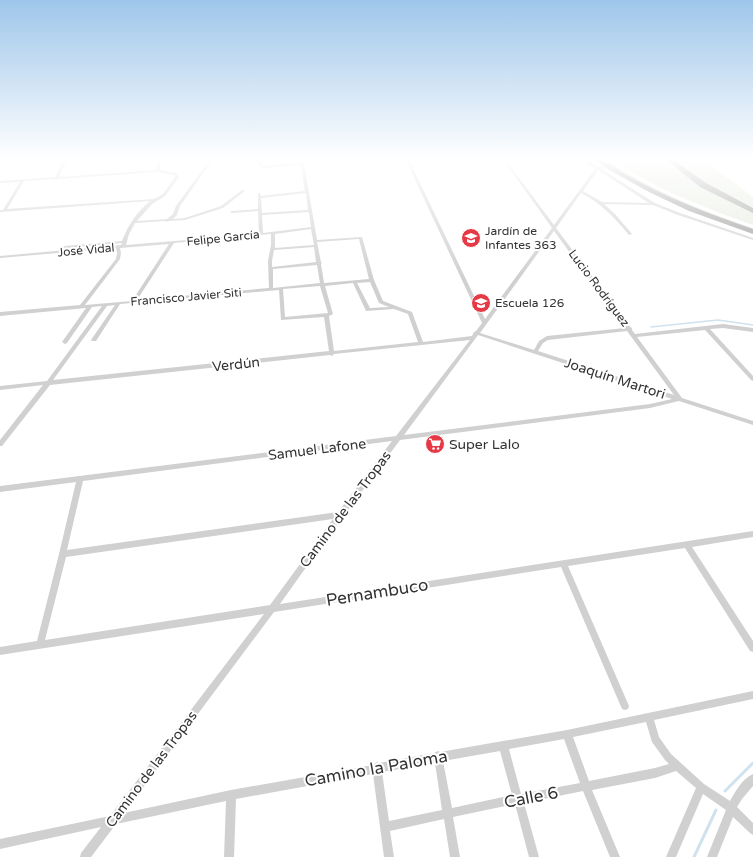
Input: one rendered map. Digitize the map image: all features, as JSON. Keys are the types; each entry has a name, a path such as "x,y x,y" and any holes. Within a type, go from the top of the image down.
{"highway":[{"path":"666,198 704,215 753,232"},
{"path":"680,198 753,226"},
{"path":"728,198 753,211"}],"street":[{"path":"2,211 11,198"},
{"path":"81,307 118,258 122,246 134,222 142,212 158,198"},
{"path":"167,221 175,215 178,206 184,198"},
{"path":"134,222 185,220 222,207 234,198"},
{"path":"259,198 261,234"},
{"path":"308,198 320,264 322,284 329,315 332,354"},
{"path":"425,198 485,323"},
{"name":"Lucio Rodríguez","path":"533,198 680,399"},
{"name":"Camino de las Tropas","path":"85,857 111,820 272,609 474,335 485,323 575,198"},
{"path":"594,198 602,203 630,234"},
{"path":"646,198 654,204 679,214 753,239"},
{"path":"2,211 155,200"},
{"path":"602,203 654,204"},
{"path":"232,212 310,211"},
{"name":"Felipe García","path":"133,302 172,243 313,228"},
{"path":"271,289 270,261 273,233"},
{"path":"272,249 361,238 372,280 382,303 392,308 410,313 421,344"},
{"name":"José Vidal","path":"0,257 172,243"},
{"name":"José Vidal","path":"65,247 122,246"},
{"path":"271,268 320,264"},
{"name":"Francisco Javier Siti","path":"0,314 372,280"},
{"path":"354,281 368,310 392,308"},
{"path":"281,288 283,319 329,315"},
{"path":"94,340 119,303"},
{"path":"0,444 49,382 105,305"},
{"path":"65,342 90,306"},
{"path":"634,336 723,326 753,330"},
{"path":"706,328 753,379"},
{"path":"535,352 541,342 547,338 630,329"},
{"name":"Verdún","path":"0,388 332,354 421,344 474,335"},
{"name":"Joaquín Martori","path":"474,335 535,352 753,423"},
{"name":"Samuel Lafone","path":"0,489 80,480 650,406 680,399"},
{"path":"40,644 80,480"},
{"path":"63,554 340,515"},
{"name":"Pernambuco","path":"0,651 753,534"},
{"path":"687,545 753,648"},
{"path":"562,564 625,706"},
{"name":"Camino la Paloma","path":"0,844 230,795 377,767 567,734 753,695"},
{"path":"649,717 658,744 677,766 701,787 731,808 753,830"},
{"path":"567,734 586,787 615,857"},
{"path":"503,745 534,857"},
{"path":"438,756 455,857"},
{"name":"Calle 6","path":"385,827 518,799 655,773 677,766"},
{"path":"377,767 389,857"},
{"path":"712,857 731,808 738,796 753,779"},
{"path":"671,857 701,787"},
{"path":"229,857 230,795"}],"shaded area":[{"path":"671,198 675,198 753,228 753,231 693,208"},
{"path":"683,198 726,198 753,212 753,225 716,211"},
{"path":"732,198 753,198 753,209"}],"waterway":[{"path":"651,327 718,320 753,325"},
{"path":"725,791 753,763"},
{"path":"694,857 716,810"}],"place":[{"name":"Jardín de Infantes 363","path":"471,238"},
{"name":"Escuela 126","path":"481,303"},
{"name":"Super Lalo","path":"435,444"}]}
